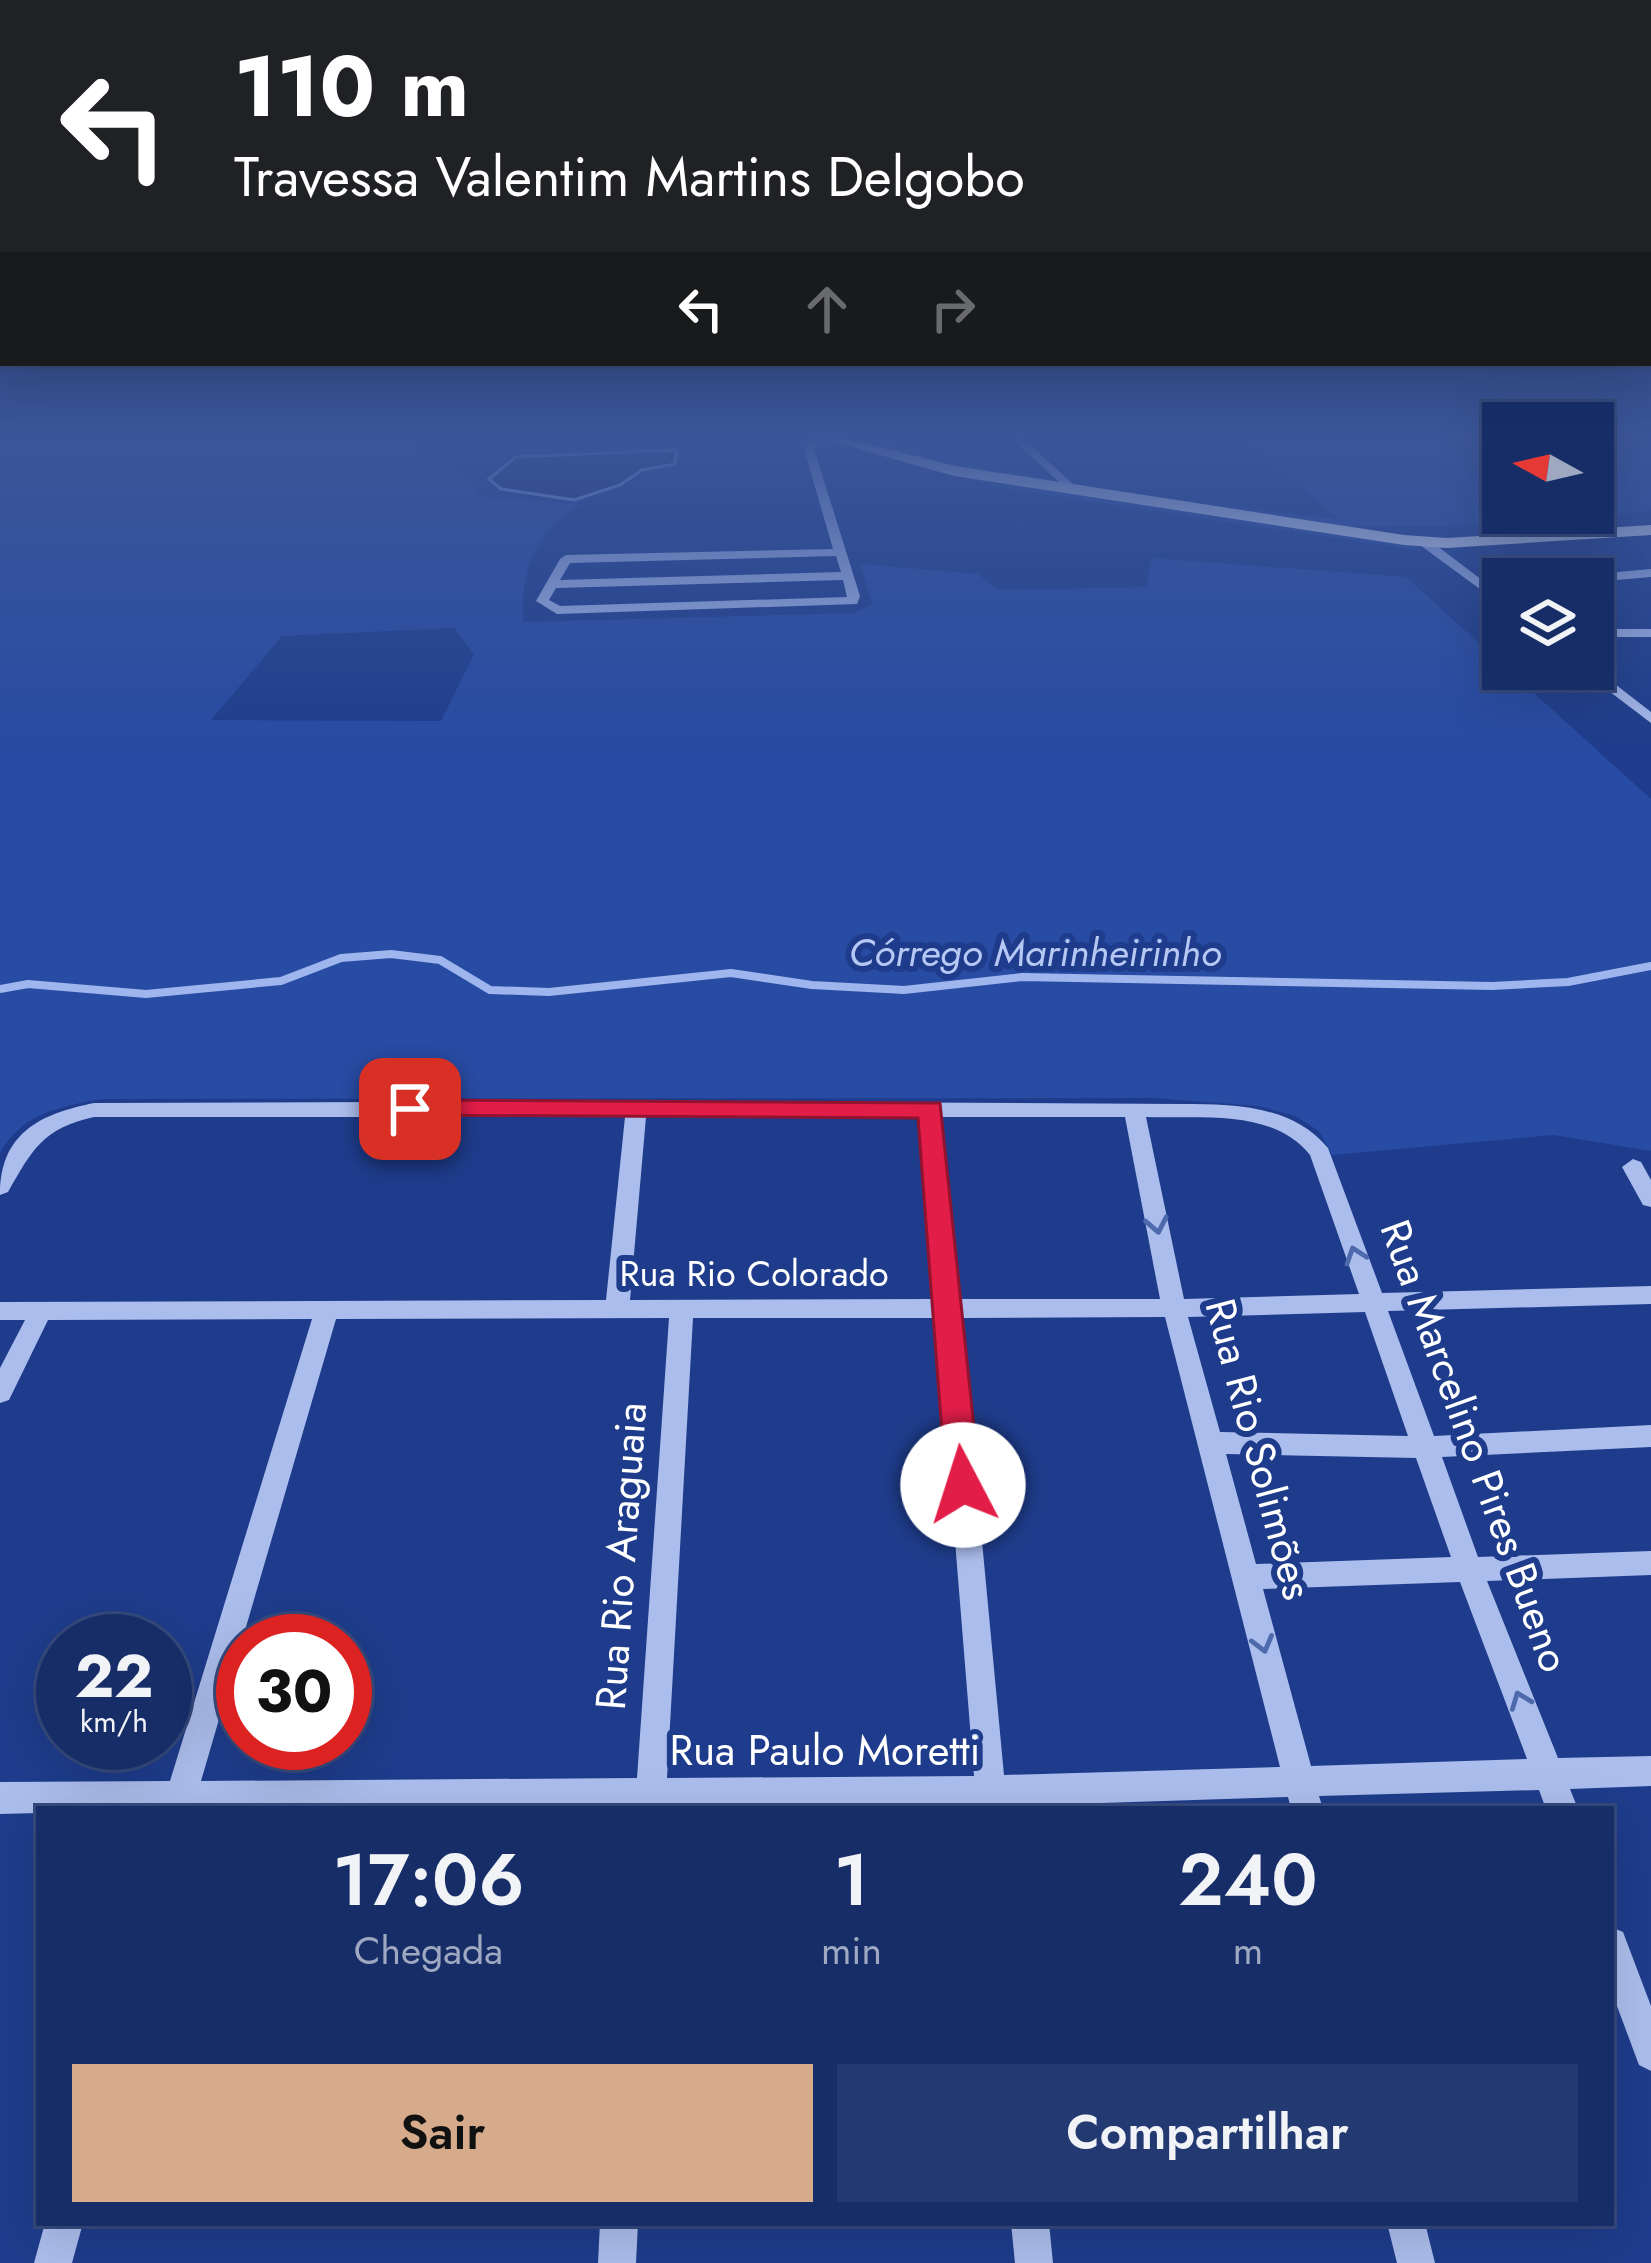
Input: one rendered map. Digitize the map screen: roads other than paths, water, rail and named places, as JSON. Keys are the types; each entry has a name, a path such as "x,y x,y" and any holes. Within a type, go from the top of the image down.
{"street":[{"path":"837,543 846,571"},
{"path":"1425,543 1482,585"},
{"path":"566,559 846,571 550,584 566,559"},
{"path":"1614,576 1651,573"},
{"path":"1614,633 1651,633"},
{"path":"1614,690 1651,719"},
{"path":"617,1308 636,1108"},
{"path":"931,1109 991,1800"},
{"path":"0,1187 23,1145 42,1124 94,1110 1134,1110"},
{"name":"Rua Marcelino Pires Bueno","path":"1134,1110 1258,1116 1292,1124 1311,1136 1469,1570 1561,1806"},
{"name":"Rua Rio Solimões","path":"1134,1110 1174,1308 1304,1796"},
{"path":"1634,1167 1651,1199"},
{"name":"Rua Rio Colorado","path":"0,1311 1174,1308 1651,1295"},
{"name":"Rua Rio Araguaia","path":"650,1801 682,1309"},
{"path":"0,1394 40,1313"},
{"path":"178,1804 326,1313"},
{"path":"1210,1443 1424,1447 1651,1436"},
{"path":"1245,1577 1651,1563"},
{"name":"Rua Paulo Moretti","path":"0,1798 178,1804 1304,1796 1549,1773 1651,1771"},
{"path":"1614,1951 1651,2053"},
{"path":"53,2263 63,2226"},
{"path":"616,2263 620,2226"},
{"path":"1030,2226 1034,2263"},
{"path":"1407,2226 1416,2263"}],"waterway":[{"name":"Córrego Marinheirinho","path":"0,989 28,984 146,994 281,981 341,958 391,954 440,960 490,990 549,992 731,973 812,985 904,990 1022,977 1492,986 1568,982 1651,966"}]}
